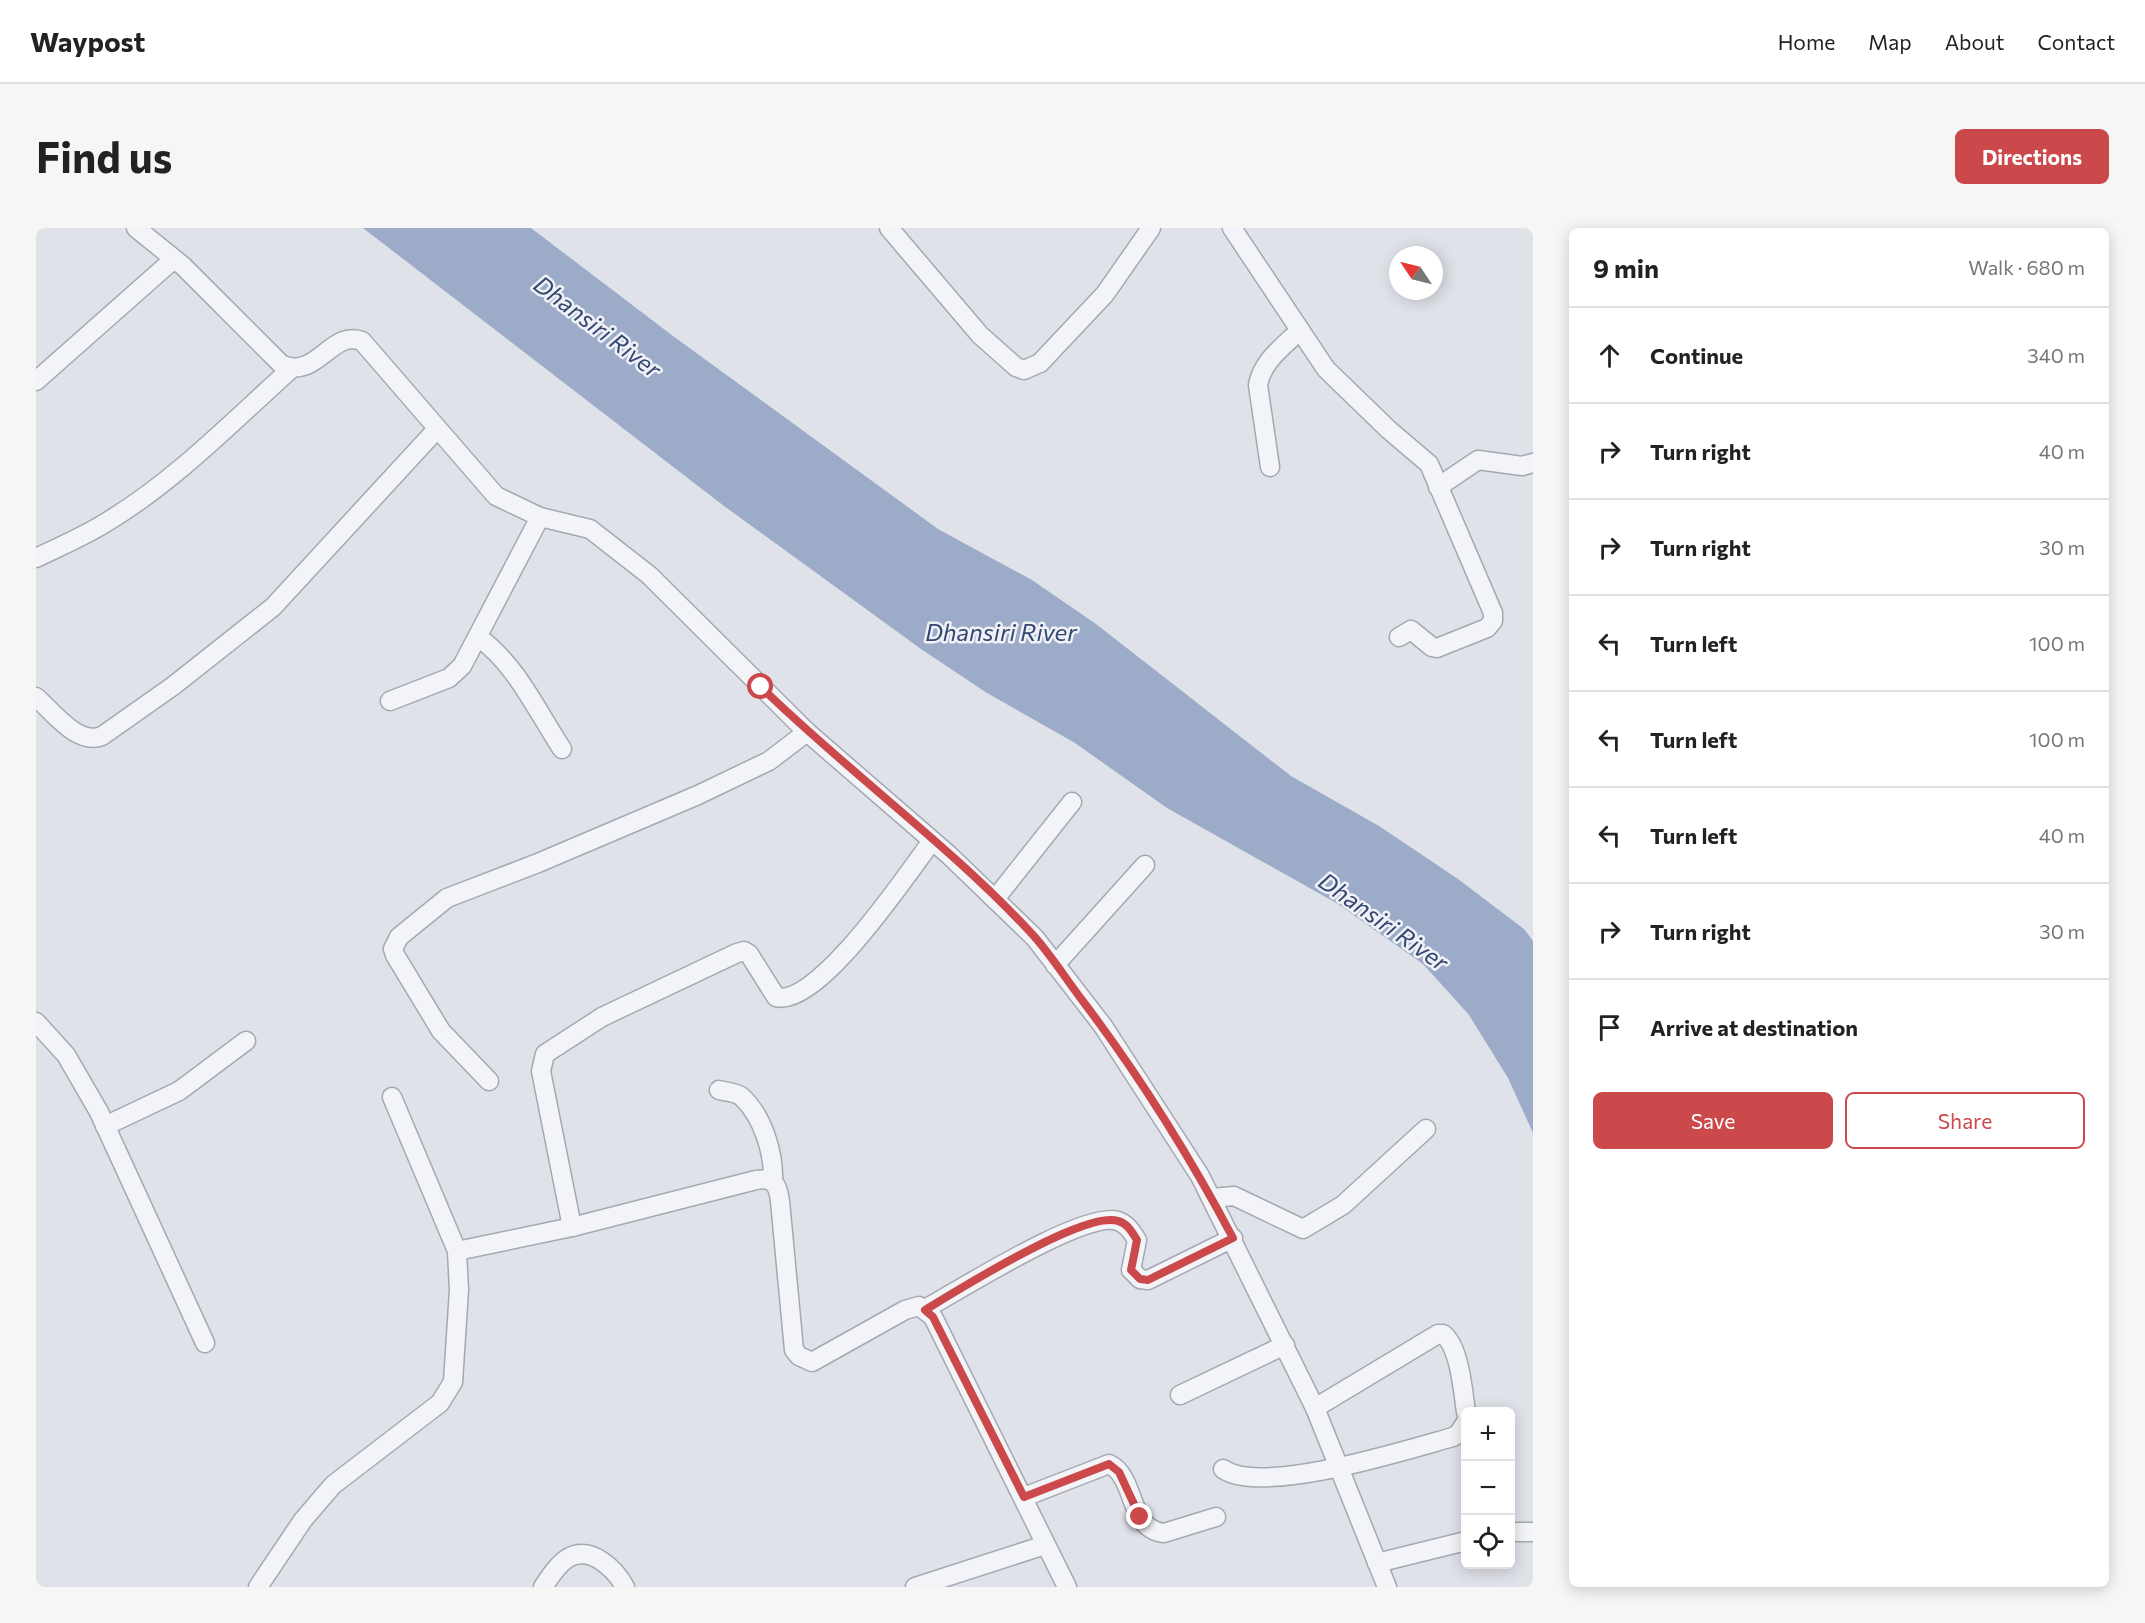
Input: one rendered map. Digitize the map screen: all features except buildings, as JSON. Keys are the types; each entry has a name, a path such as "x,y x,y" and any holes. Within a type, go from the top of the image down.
{"street":[{"path":"136,228 174,259 275,359 291,369"},
{"path":"889,228 980,334 1016,367 1024,369 1040,363 1105,294 1151,228"},
{"path":"1232,228 1300,330 1340,384 1429,464 1493,613 1493,621 1478,633 1437,648 1432,647 1411,630 1399,637"},
{"path":"36,381 174,259"},
{"path":"1270,467 1258,385 1260,375 1265,365 1300,330"},
{"path":"36,558 86,534 140,500 176,473 291,369 307,366 349,338 362,341 496,496 540,517 600,534 650,575 807,732 932,841 1035,938 1103,1026 1212,1198 1315,1408 1387,1587"},
{"path":"36,697 79,736 94,740 102,736 173,686 273,606 437,429"},
{"path":"1438,487 1478,459 1522,466 1533,463"},
{"path":"390,701 456,673 478,637 540,517"},
{"path":"478,637 507,663 562,749"},
{"path":"489,1081 441,1031 395,955 393,949 399,937 447,898 538,863 698,795 769,761 807,732"},
{"path":"995,898 1072,802"},
{"path":"572,1227 541,1071 545,1054 551,1047 602,1017 744,951 749,954 776,997 789,998 828,973 932,841"},
{"path":"1055,964 1145,865"},
{"path":"36,1022 66,1055 105,1126 205,1342"},
{"path":"105,1126 179,1091 246,1041"},
{"path":"719,1090 743,1098 757,1119 772,1151 773,1181 778,1189 780,1201 792,1341 799,1356 812,1362 906,1310 919,1306 925,1310 933,1317 1067,1587"},
{"path":"258,1587 303,1520 333,1485 426,1414 450,1391 454,1374 459,1290 457,1251 392,1097"},
{"path":"1212,1198 1234,1196 1303,1229 1343,1204 1426,1129"},
{"path":"457,1251 572,1227 756,1180 767,1178 773,1181"},
{"path":"925,1310 1049,1238 1084,1226 1113,1220 1125,1225 1137,1240 1131,1270 1140,1279 1148,1280 1233,1238"},
{"path":"1315,1408 1438,1334 1443,1334 1450,1343 1458,1364 1465,1407"},
{"path":"1180,1395 1285,1345"},
{"path":"1223,1468 1253,1478 1339,1469 1453,1437 1461,1431"},
{"path":"1024,1497 1109,1464 1119,1472 1140,1517 1155,1532 1164,1533 1216,1517"},
{"path":"1515,1532 1533,1532"},
{"path":"1377,1563 1461,1542"},
{"path":"915,1587 1045,1545"},
{"path":"543,1587 567,1559 576,1556 602,1560 615,1571 625,1587"}],"water":[{"name":"Dhansiri River","path":"363,228 531,228 673,336 938,529 1032,580 1096,624 1291,776 1379,826 1458,879 1524,929 1533,941 1533,1133 1508,1078 1469,1015 1423,964 1338,904 1167,808 1075,743 987,693 921,649 724,506"}],"route":[{"path":"761,687 807,732 949,855 1035,938 1103,1026 1200,1176 1233,1238 1148,1280 1140,1279 1131,1270 1137,1240 1125,1225 1113,1220 1084,1226 1049,1238 925,1310 933,1317 1024,1497 1109,1464 1119,1472 1140,1517"}]}
